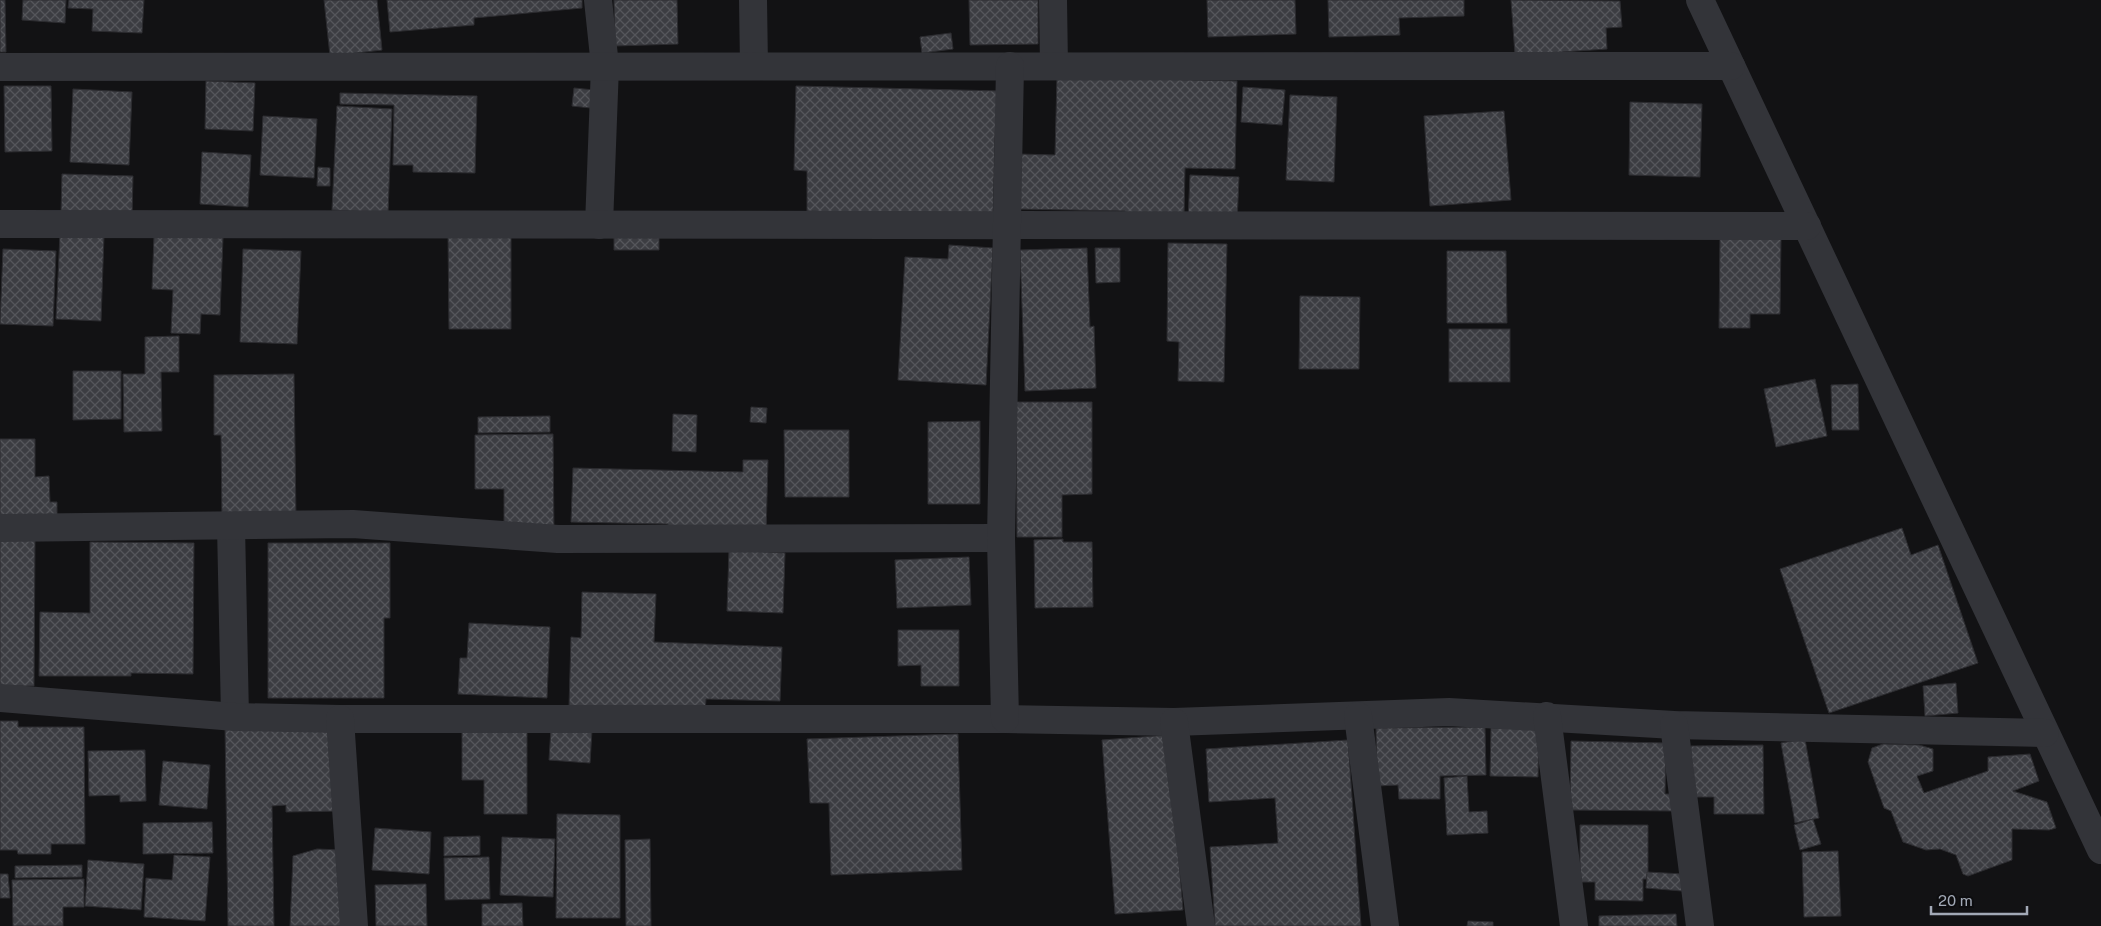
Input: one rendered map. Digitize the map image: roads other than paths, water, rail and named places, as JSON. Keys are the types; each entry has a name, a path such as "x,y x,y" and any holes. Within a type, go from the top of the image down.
{"street":[{"path":"598,0 604,66 599,225"},
{"path":"752,0 754,66"},
{"path":"1053,0 1054,66"},
{"path":"1700,0 2101,850"},
{"path":"1005,719 1001,538 1010,66"},
{"path":"0,67 1731,66"},
{"path":"0,224 1807,226"},
{"path":"0,528 353,524 558,539 1001,538"},
{"path":"231,526 235,717"},
{"path":"0,698 235,717 340,719 1005,719 1174,722 1449,712 1674,724 2045,733"},
{"path":"1358,716 1385,926"},
{"path":"1547,716 1574,926"},
{"path":"340,719 354,926"},
{"path":"1174,722 1201,926"},
{"path":"1674,724 1700,926"}]}
